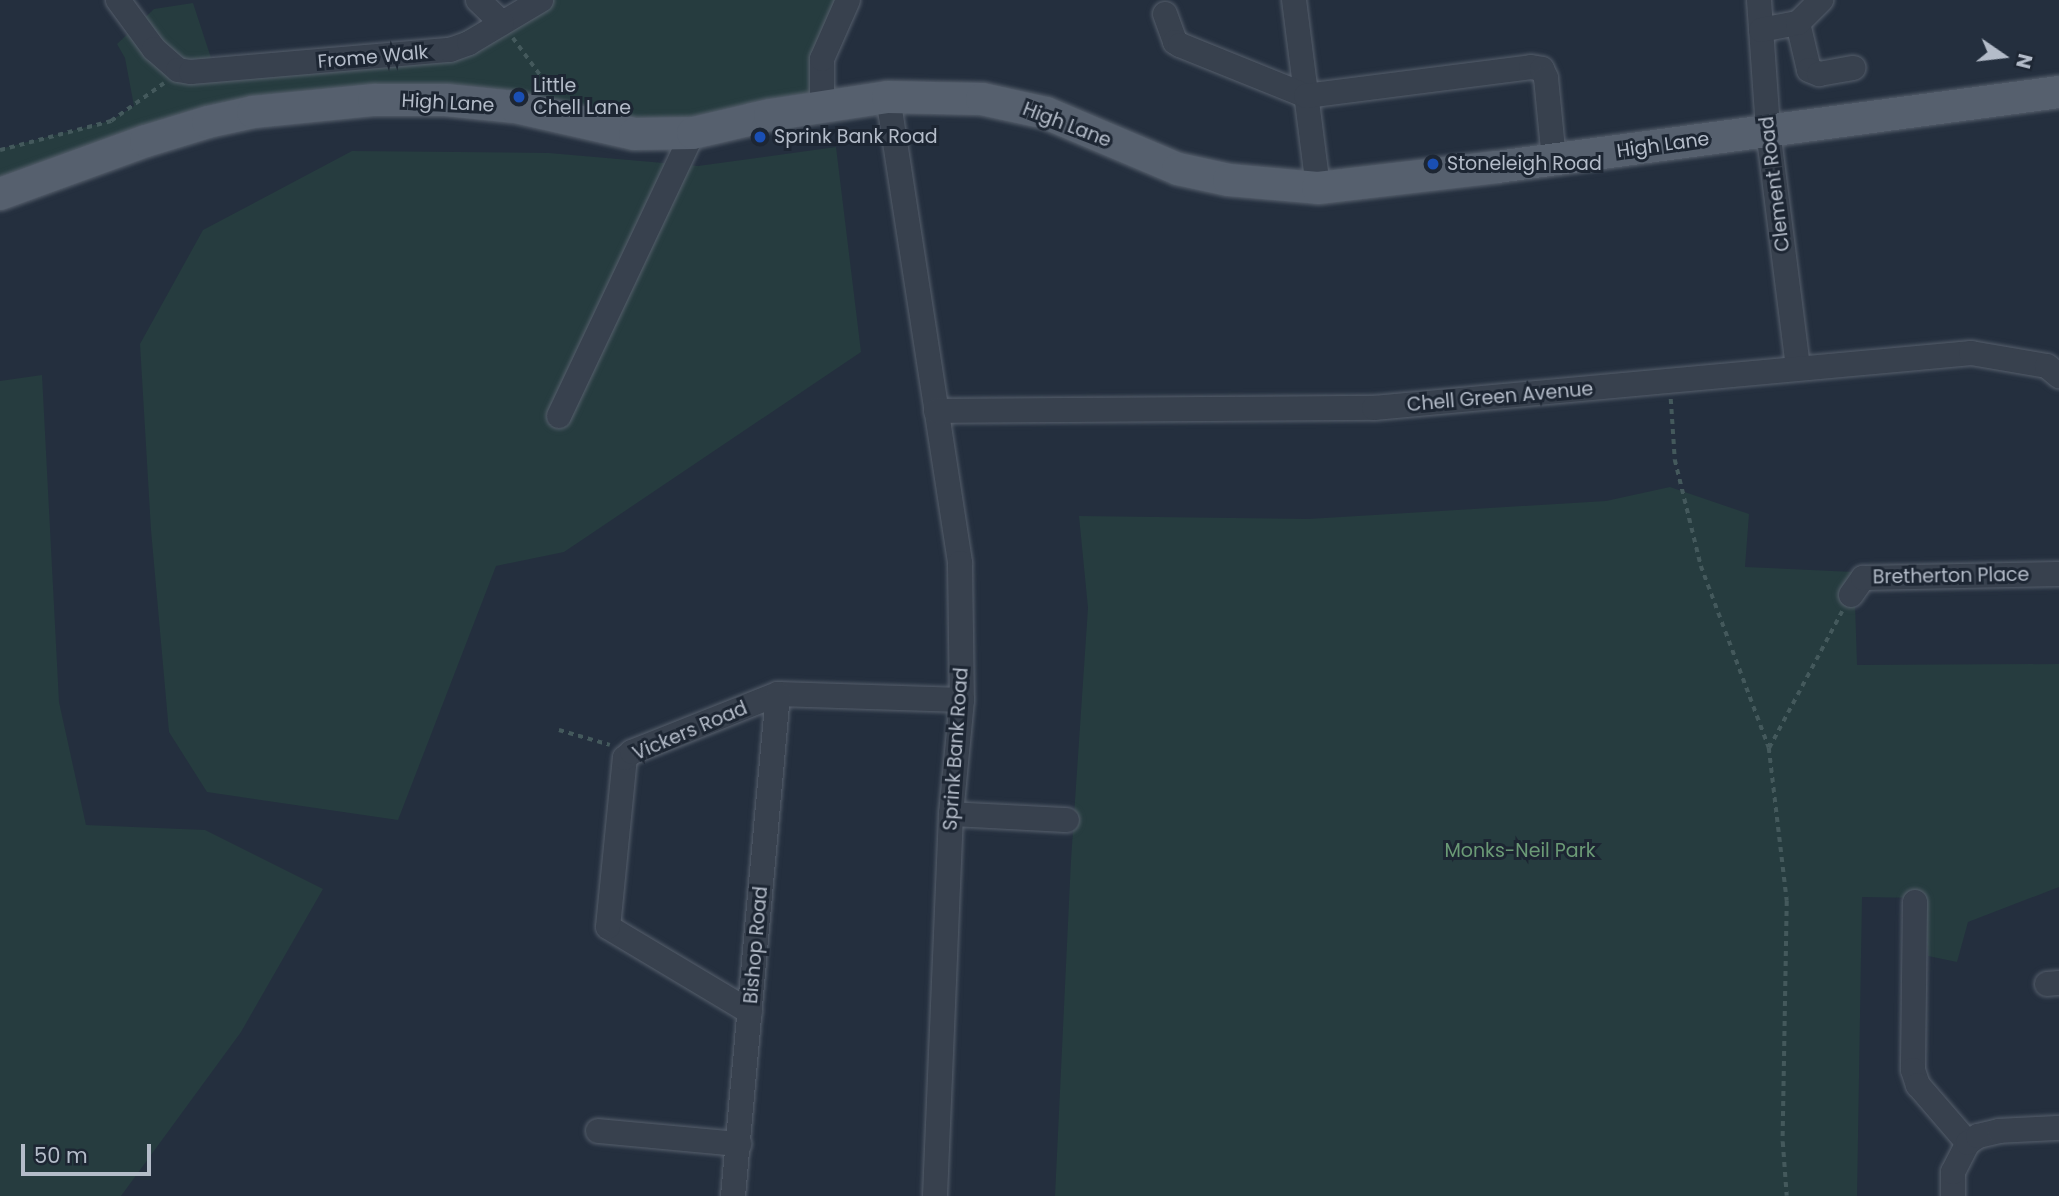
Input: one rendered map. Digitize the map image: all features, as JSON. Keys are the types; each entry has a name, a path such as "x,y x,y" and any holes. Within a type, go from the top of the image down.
{"main road":[{"name":"High Lane","path":"0,194 146,141 253,112 374,100 446,100 515,107 567,121 635,134 693,132 822,106 888,97 982,99 1016,105 1083,127 1178,169 1229,180 1318,188 1554,160 2059,92"}],"street":[{"path":"118,0 154,48 185,71"},
{"path":"478,0 502,23"},
{"name":"Frome Walk","path":"185,71 450,50 469,43 541,0"},
{"path":"822,106 822,59 848,0"},
{"path":"1294,0 1318,188"},
{"name":"Clement Road","path":"1759,0 1768,130 1798,367"},
{"path":"1761,30 1798,23 1821,0"},
{"path":"1165,14 1175,42 1180,46 1306,96 1537,67 1545,72 1554,160"},
{"path":"1798,23 1809,70 1819,74 1853,68"},
{"name":"Sprink Bank Road","path":"888,97 960,563 962,700 951,814 935,1196"},
{"path":"559,416 693,132"},
{"name":"Chell Green Avenue","path":"936,411 1374,408 1971,353 2055,367"},
{"name":"Bretherton Place","path":"1851,595 1863,579 2059,573"},
{"name":"Vickers Road","path":"750,1012 608,927 625,758 632,752 778,694 962,700"},
{"name":"Bishop Road","path":"733,1196 778,694"},
{"path":"951,814 1067,820"},
{"path":"1915,902 1925,973 1913,1070 1918,1085 1968,1143"},
{"path":"1952,1196 1953,1172 1968,1143 1978,1136 1999,1131 2059,1128"},
{"path":"598,1131 739,1144"}],"path":[{"path":"502,23 564,107 567,121"},
{"path":"0,150 111,121 185,71"},
{"path":"1669,382 1675,460 1701,566 1769,748 1787,901 1783,1142 1787,1196"},
{"path":"1769,748 1851,595"},
{"path":"559,730 632,752"}],"green space":[{"path":"520,0 848,0 822,106 693,133 342,102 0,194 0,149 110,121 134,106 125,58 117,44 154,9 193,3 214,67 448,40"},
{"path":"836,147 861,352 564,552 496,566 398,820 207,792 169,732 151,530 140,344 203,230 352,151 549,153 698,166"},
{"path":"42,375 59,702 86,825 205,830 323,889 241,1032 121,1196 0,1196 0,381"},
{"name":"Monks-Neil Park","path":"1670,487 1749,514 1745,567 1854,572 1857,665 2059,664 2059,887 1968,922 1957,962 1928,956 1923,898 1862,897 1857,1196 1055,1196 1071,860 1088,608 1079,516 1308,519 1606,501"}],"place":[{"name":"Little Chell Lane","path":"519,97"},
{"name":"Sprink Bank Road","path":"760,137"},
{"name":"Stoneleigh Road","path":"1433,164"}]}
